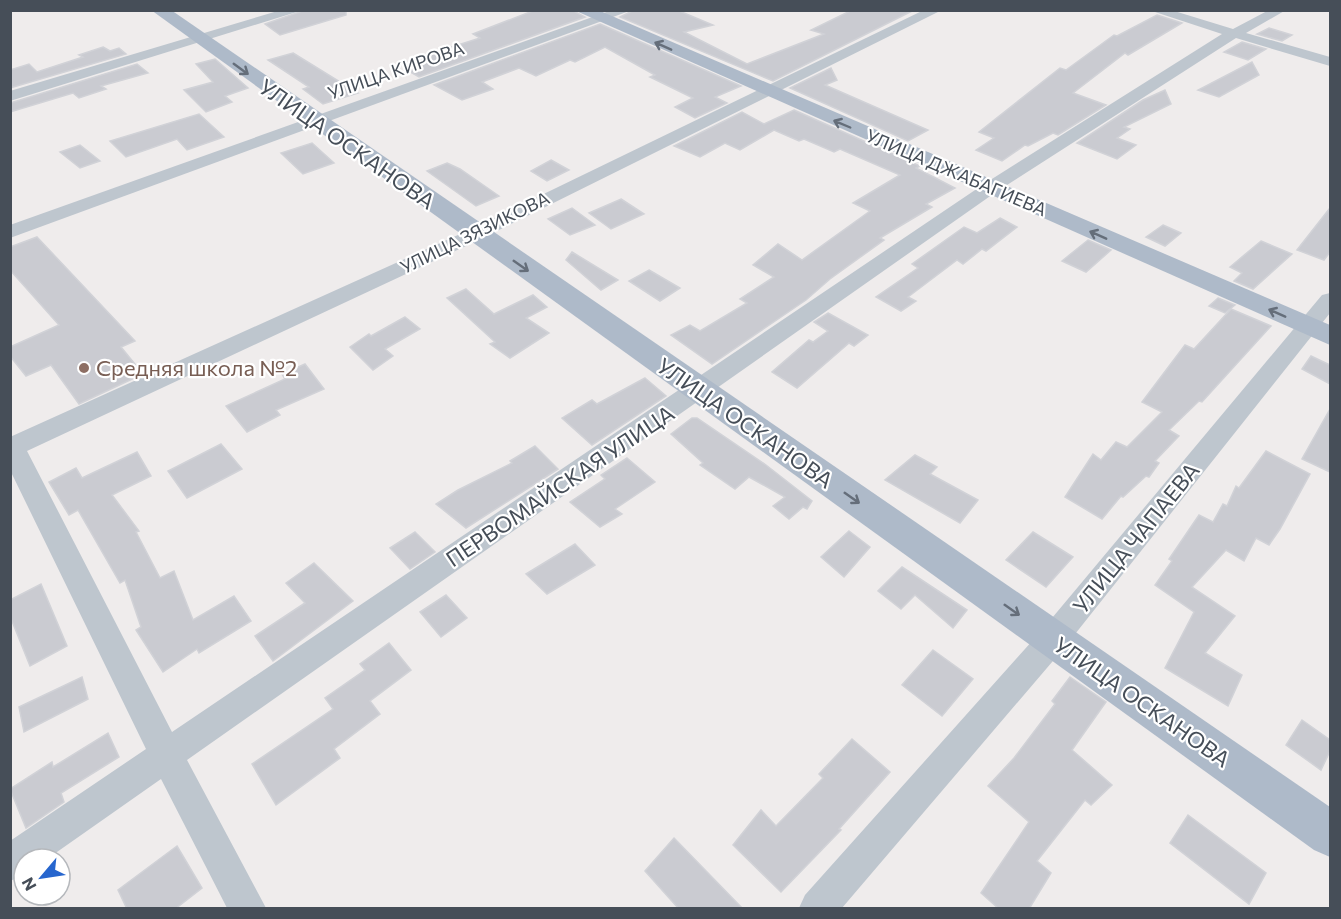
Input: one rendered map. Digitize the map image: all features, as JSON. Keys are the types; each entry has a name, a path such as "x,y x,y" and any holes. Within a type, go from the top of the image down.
{"main road":[{"name":"УЛИЦА ОСКАНОВА","path":"159,10 313,121 1330,834"},
{"name":"УЛИЦА ДЖАБАГИЕВА","path":"592,15 1319,331"}],"street":[{"path":"10,96 297,10"},
{"name":"УЛИЦА КИРОВА","path":"10,232 313,121 592,15 626,10"},
{"name":"УЛИЦА ЗЯЗИКОВА","path":"11,448 476,234 936,10"},
{"path":"1155,10 1330,62"},
{"name":"ПЕРВОМАЙСКАЯ УЛИЦА","path":"10,863 699,391 990,188 1233,34 1280,10"},
{"name":"УЛИЦА ЧАПАЕВА","path":"818,909 1319,331 1330,300"},
{"path":"11,448 167,756 248,909"}],"building":[{"path":"305,10 346,10 346,15 280,35 265,24"},
{"path":"535,10 572,10 585,17 419,77 405,69 424,63 417,58 480,38 473,34"},
{"path":"634,10 677,10 713,25 684,32 747,64 824,34 811,30 852,10 914,10 773,81 620,17"},
{"path":"1157,15 1182,23 1128,55 1125,53 1073,93 1106,105 1058,135 1053,133 1028,146 1025,145 1002,161 976,150 994,138 979,132 1060,68 1066,70 1114,35 1117,36"},
{"path":"600,24 741,86 715,97 727,103 695,118 675,107 693,98 650,77 655,75 605,47 575,62 570,60 536,76 519,68 482,82 493,89 462,100 434,85"},
{"path":"1269,28 1292,35 1282,41 1257,34"},
{"path":"1242,42 1266,49 1248,60 1224,52"},
{"path":"103,47 110,51 119,48 126,54 10,88 10,70 29,64 37,72 83,57 79,55"},
{"path":"293,53 358,93 323,104 303,89 309,87 268,60"},
{"path":"215,59 248,88 225,96 232,102 206,112 184,90 213,82 196,64"},
{"path":"1252,62 1259,75 1219,97 1198,90"},
{"path":"137,64 148,73 101,86 106,89 79,98 73,93 10,112 10,103"},
{"path":"831,68 837,80 825,85 928,130 908,141 790,88"},
{"path":"1165,90 1171,104 1124,127 1130,129 1117,138 1136,145 1117,159 1077,143 1143,100"},
{"path":"794,110 920,166 916,168 955,188 926,204 932,207 880,238 884,240 830,279 806,300 712,364 671,335 690,325 700,331 747,303 740,299 774,277 753,265 778,244 802,260 870,211 853,203 900,175 840,149 834,152 804,139 799,141 774,130 740,150 725,143 700,157 674,146 742,112 764,124"},
{"path":"199,114 224,137 187,150 177,139 126,157 110,141"},
{"path":"312,143 334,163 303,174 281,153"},
{"path":"80,145 100,161 80,168 60,152"},
{"path":"551,160 569,170 547,181 531,171"},
{"path":"447,163 460,169 499,196 476,206 427,171"},
{"path":"621,199 644,214 611,229 589,213"},
{"path":"572,208 595,225 570,235 548,219"},
{"path":"1330,208 1330,252 1324,260 1297,250"},
{"path":"1000,218 1017,227 986,251 982,249 963,264 957,260 908,297 916,301 901,311 876,297 918,268 912,264 964,227 977,233"},
{"path":"1163,225 1181,233 1165,246 1146,237"},
{"path":"37,237 135,341 121,347 143,374 79,404 51,365 26,376 10,356 10,347 59,325 10,270 10,247"},
{"path":"1088,240 1111,250 1086,272 1062,261"},
{"path":"1261,241 1292,254 1253,289 1234,281 1242,273 1230,267"},
{"path":"572,252 618,280 601,290 566,260"},
{"path":"649,270 680,288 660,301 629,281"},
{"path":"466,289 494,314 533,295 547,307 526,318 549,333 510,358 490,344 495,342 447,298"},
{"path":"1218,298 1235,305 1225,313 1209,306"},
{"path":"1231,309 1271,326 1202,402 1199,401 1169,430 1179,436 1155,461 1159,463 1149,477 1146,476 1123,497 1121,496 1102,519 1065,497 1093,454 1101,460 1116,442 1127,447 1162,412 1142,402 1185,345 1194,349"},
{"path":"828,313 868,335 854,346 849,343 797,388 772,372 809,340 813,342 828,331 814,322"},
{"path":"405,317 420,329 385,349 393,356 373,370 350,347 369,334 371,336"},
{"path":"1311,356 1330,365 1330,384 1302,369"},
{"path":"305,364 324,389 276,410 280,415 247,432 226,406 285,379 282,374"},
{"path":"645,378 666,396 592,445 562,418 592,400 597,404"},
{"path":"1330,409 1330,472 1302,459"},
{"path":"692,418 697,418 766,465 812,501 807,509 803,507 789,519 773,506 785,497 749,477 735,489 700,465 703,463 671,434"},
{"path":"221,444 242,469 187,498 168,471"},
{"path":"535,446 558,469 466,528 436,504 458,490 512,463 510,461"},
{"path":"1266,451 1310,474 1269,545 1256,538 1244,561 1226,550 1192,587 1235,616 1205,653 1242,675 1228,706 1165,668 1194,612 1155,585 1172,561 1169,559 1199,515 1213,522 1223,504 1227,506 1236,486 1239,488"},
{"path":"137,452 151,476 112,495 139,531 136,532 160,578 174,571 193,620 234,596 251,621 199,653 197,649 163,672 136,630 141,627 125,580 120,583 78,510 69,515 49,482 76,468 82,478"},
{"path":"915,455 937,467 930,474 978,500 960,523 885,480"},
{"path":"627,458 655,482 615,509 622,514 600,527 570,502 605,479 601,475"},
{"path":"849,531 870,547 844,577 821,557"},
{"path":"415,532 435,552 410,569 390,548"},
{"path":"1033,532 1073,557 1046,587 1006,560"},
{"path":"575,544 595,565 547,594 526,574"},
{"path":"314,563 353,601 273,661 255,636 305,603 286,583"},
{"path":"902,567 967,610 953,628 915,595 901,609 878,591"},
{"path":"41,584 67,646 30,666 10,616 10,600"},
{"path":"446,595 467,618 441,637 420,612"},
{"path":"389,643 411,670 370,701 380,714 334,749 340,758 276,805 252,764 333,709 325,698 365,670 360,664"},
{"path":"933,650 973,679 942,716 902,685"},
{"path":"82,677 88,699 24,732 19,707"},
{"path":"1070,677 1106,702 1072,750 1112,785 1091,805 1085,800 1037,861 1051,873 1029,909 999,909 981,893 1029,822 988,786 1014,758 1055,704 1052,701"},
{"path":"1302,720 1330,740 1330,751 1321,770 1286,745"},
{"path":"108,733 119,757 61,793 64,802 26,828 10,789 52,762 53,767"},
{"path":"852,739 890,772 839,829 841,830 781,892 733,845 761,810 776,826 823,778 819,774"},
{"path":"1188,815 1266,873 1249,904 1170,843"},
{"path":"674,838 743,909 679,909 645,871"},
{"path":"177,846 202,888 175,909 127,909 118,890"}],"place":[{"name":"Средняя школа №2","path":"84,368"}]}
